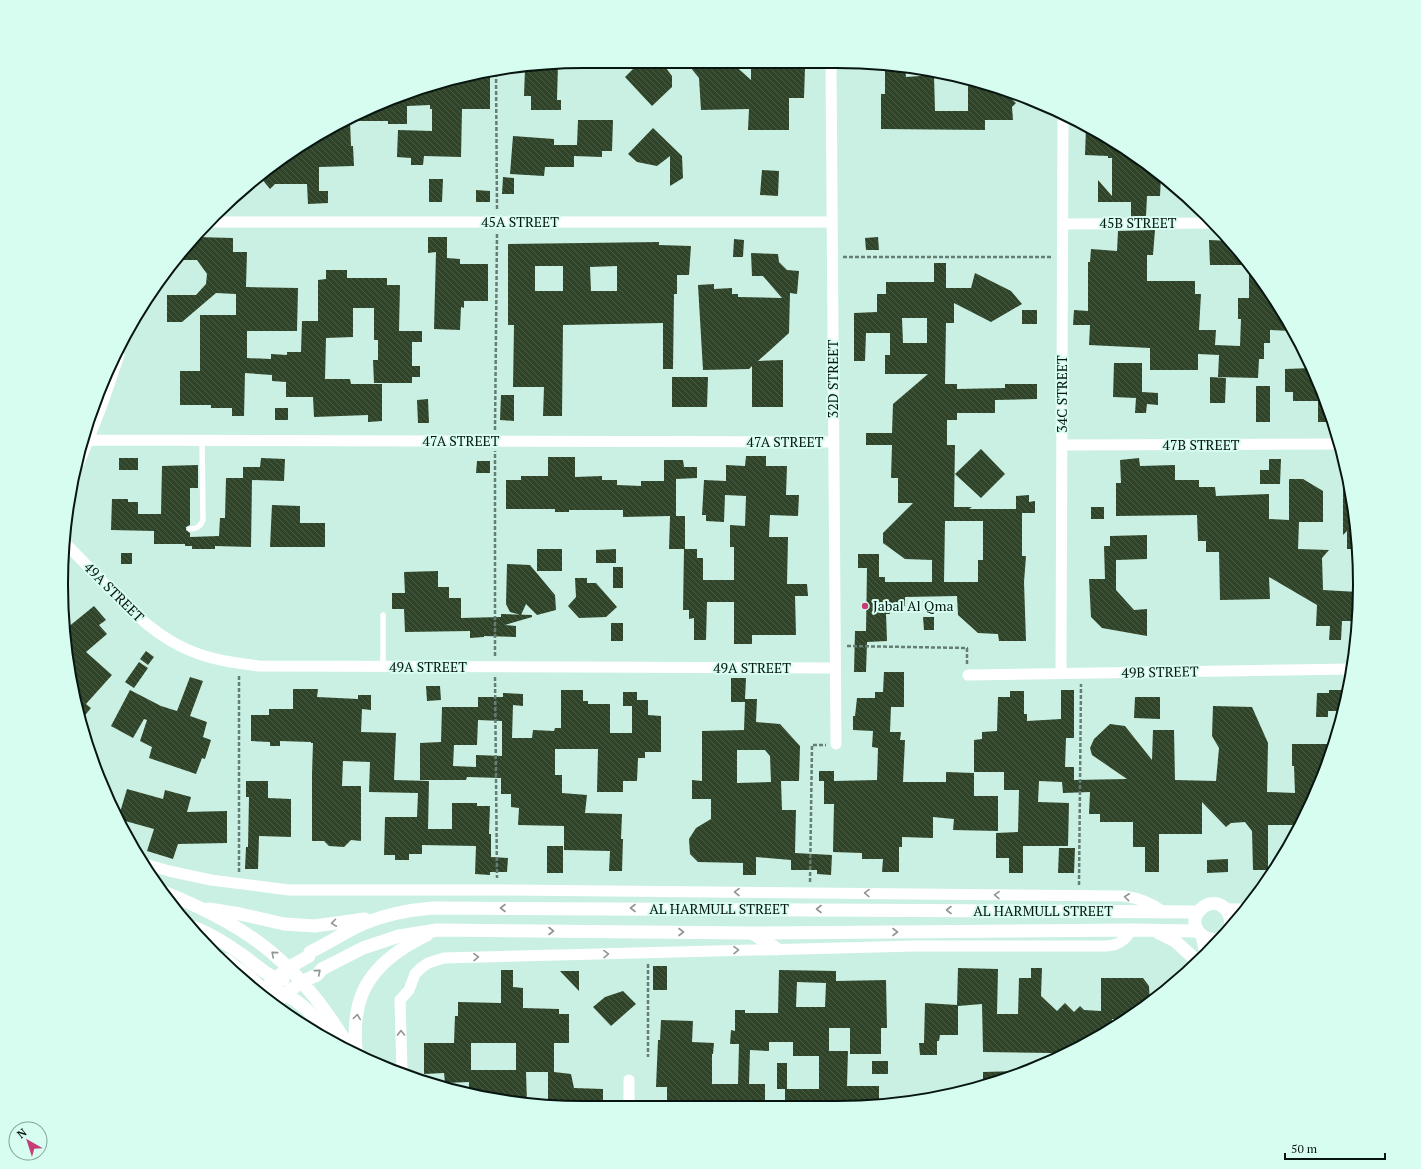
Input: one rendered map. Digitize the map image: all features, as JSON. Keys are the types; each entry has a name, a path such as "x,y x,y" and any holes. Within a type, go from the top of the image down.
{"street":[{"name":"32D STREET","path":"831,68 836,744"},
{"name":"34C STREET","path":"1062,673 1063,120"},
{"name":"45A STREET","path":"216,222 832,222"},
{"name":"45B STREET","path":"1063,224 1206,223"},
{"path":"91,432 112,377"},
{"name":"47A STREET","path":"89,440 834,442"},
{"name":"47B STREET","path":"1062,445 1333,444"},
{"name":"49A STREET","path":"69,547 134,613 160,635 190,651 239,664 259,666 835,668"},
{"name":"49B STREET","path":"968,675 1346,669"},
{"path":"152,866 190,876 289,890 810,892 1132,897 1148,902 1162,911"},
{"path":"172,895 235,927 270,951 301,982 327,1013 346,1043"},
{"path":"1203,949 1195,921 1198,912 1205,906 1214,904 1227,910 1237,910"},
{"path":"197,907 300,926 315,926 387,916"},
{"name":"AL HARMULL STREET","path":"264,989 288,968 309,956 310,952 349,931 387,916 409,910 432,908 1198,912"},
{"path":"1227,910 1230,918"},
{"path":"357,1048 355,1031 357,1014 363,992 371,978 383,964 397,952 437,930"},
{"name":"AL HARMULL STREET","path":"281,1002 301,982 317,975 322,969 363,948 399,936 437,930 752,933 1153,930 1199,933"},
{"path":"402,1068 400,1000 409,990 415,974 428,963 444,958 915,946 1107,946 1122,942 1126,939 1131,930"},
{"path":"1153,930 1175,942 1193,958"},
{"path":"201,931 215,937 264,971 277,978 290,982 301,982"},
{"path":"752,933 777,949"},
{"path":"1199,933 1212,939"},
{"path":"244,973 254,981"},
{"path":"281,1002 299,1002 306,1008 322,1029"},
{"path":"629,1080 629,1101"}],"lane":[{"path":"190,529 200,526 203,520 202,440"},
{"path":"383,615 383,666"}],"path":[{"path":"496,76 497,222 494,667 497,890"},
{"path":"832,257 1063,257"},
{"path":"835,646 967,648 968,675"},
{"path":"239,664 239,884"},
{"path":"1079,896 1082,673"},
{"path":"810,892 812,745 836,744"},
{"path":"648,952 648,1057"}],"building":[{"path":"634,68 666,68 672,76 672,87 652,106 625,77"},
{"path":"691,68 738,68 751,80 751,68 805,68 804,98 789,98 789,130 748,130 749,109 701,110 699,78"},
{"path":"558,69 557,100 561,100 561,110 531,110 531,96 524,96 525,71"},
{"path":"885,70 906,72 906,77 924,76 934,77 935,111 968,111 968,86 1003,95 1010,98 1016,103 1012,107 1013,120 985,120 985,130 881,129 881,94 885,94"},
{"path":"490,77 490,109 462,109 461,157 424,156 423,165 411,165 411,158 397,157 398,130 432,131 432,109 430,109 430,105 407,106 407,124 388,124 388,121 356,121 418,95"},
{"path":"578,120 613,120 612,151 602,151 602,157 574,156 574,167 545,167 544,176 510,174 513,136 554,139 554,145 577,145"},
{"path":"350,124 354,166 319,167 319,191 328,191 328,203 308,204 307,184 275,184 270,189 263,181 298,155 326,137"},
{"path":"653,128 682,156 683,178 670,186 670,156 657,166 637,162 628,154"},
{"path":"1086,132 1123,155 1161,183 1160,196 1147,196 1146,216 1131,217 1131,202 1098,202 1098,180 1112,196 1112,158 1108,158 1108,156 1085,155"},
{"path":"762,170 779,171 778,196 760,195"},
{"path":"503,177 514,178 514,194 502,194"},
{"path":"429,179 443,179 442,202 429,202"},
{"path":"476,190 490,191 490,202 476,202"},
{"path":"1155,230 1153,255 1147,255 1147,281 1195,281 1195,294 1201,294 1199,330 1216,330 1215,345 1240,346 1241,319 1238,319 1238,298 1249,298 1249,274 1287,331 1270,330 1270,343 1264,343 1264,359 1259,359 1258,378 1218,377 1219,355 1198,354 1198,370 1150,370 1150,348 1089,345 1090,325 1073,325 1074,310 1088,311 1088,262 1090,262 1091,249 1117,251 1118,231"},
{"path":"202,237 233,238 233,252 247,252 246,287 298,288 297,331 247,331 247,358 271,359 271,354 287,355 287,352 301,352 302,321 318,321 318,280 326,279 326,270 347,270 347,278 387,278 387,285 400,285 399,331 422,331 422,342 412,342 412,366 420,366 420,377 412,377 412,383 374,383 373,360 378,360 378,340 374,340 374,308 353,308 353,337 326,338 325,379 350,379 351,384 382,384 382,421 368,422 368,415 314,417 313,397 286,397 286,382 272,381 272,375 245,373 244,416 232,416 232,408 211,408 211,405 180,405 180,371 200,371 200,315 236,315 236,294 216,293 182,322 167,322 167,295 196,295 206,284 207,274 197,260 183,260"},
{"path":"428,237 447,237 447,258 460,259 460,264 488,264 488,301 464,301 464,308 461,307 460,330 434,329 436,252 428,253"},
{"path":"878,237 879,250 866,250 865,238"},
{"path":"734,239 744,240 743,257 733,257"},
{"path":"1209,240 1222,241 1242,265 1210,265"},
{"path":"659,242 659,245 691,246 689,275 677,275 677,294 674,294 673,369 663,369 663,323 563,325 562,416 543,416 544,387 513,387 514,325 508,325 508,244","holes":["535,266 563,266 563,291 535,291","617,266 617,291 591,291 590,267"]},
{"path":"751,253 778,254 779,262 787,270 799,271 797,294 790,293 789,333 758,361 783,360 783,407 752,407 752,366 749,369 703,370 698,285 714,284 714,289 732,288 732,294 738,294 738,297 782,298 763,276 752,276"},
{"path":"934,263 946,263 946,288 971,288 975,273 1011,291 1022,304 991,322 954,303 954,323 946,323 945,384 957,384 957,389 1005,388 1005,384 1037,384 1037,399 995,400 995,413 957,413 957,420 947,420 947,445 955,445 954,507 972,507 969,509 1016,509 1016,496 1029,495 1029,502 1035,501 1035,513 1022,513 1022,556 1026,556 1024,582 1026,641 999,641 998,634 978,633 958,615 957,596 905,597 905,606 890,606 890,614 886,614 887,641 867,642 866,672 854,672 855,631 866,631 867,568 858,568 858,554 879,554 879,577 885,577 885,582 932,582 932,560 905,559 883,543 883,533 913,503 898,503 898,478 891,478 892,445 866,445 866,433 892,433 893,404 928,374 885,374 885,355 890,355 890,333 866,333 865,361 854,361 854,313 877,312 877,294 886,294 886,282 934,282","holes":["902,318 927,318 927,343 903,343","945,521 983,521 983,560 978,560 978,582 944,582"]},
{"path":"1022,310 1037,310 1037,324 1022,324"},
{"path":"1114,363 1142,363 1142,392 1158,393 1158,405 1147,404 1146,413 1135,413 1136,398 1113,397"},
{"path":"1306,368 1327,422 1318,422 1318,401 1293,401 1293,392 1285,392 1285,369"},
{"path":"672,377 708,377 707,407 672,407"},
{"path":"1210,377 1226,378 1225,403 1210,403"},
{"path":"1256,386 1270,386 1270,422 1256,422"},
{"path":"501,395 514,395 514,421 500,420"},
{"path":"428,399 429,423 418,423 417,400"},
{"path":"275,408 288,408 288,420 275,420"},
{"path":"981,449 1005,474 981,498 955,474"},
{"path":"746,456 766,456 766,466 787,466 786,495 799,495 798,516 770,515 769,537 788,537 787,584 807,584 808,596 795,596 796,635 752,635 752,644 734,644 734,602 707,602 706,640 694,640 694,618 689,619 689,610 683,610 684,549 697,549 697,558 703,558 703,580 734,580 734,547 730,547 730,525 745,526 746,496 725,495 724,522 706,521 706,515 702,515 704,480 726,481 726,465 745,466"},
{"path":"548,457 575,457 575,477 602,476 602,480 617,480 617,485 641,486 641,481 664,481 664,460 683,460 684,467 697,467 697,478 676,479 676,516 685,516 685,549 669,549 670,516 623,517 623,510 569,510 569,512 555,512 555,509 506,509 506,480 521,480 521,476 548,476"},
{"path":"119,458 138,458 138,470 119,470"},
{"path":"261,458 285,459 284,481 252,480 251,547 215,546 215,549 192,549 192,546 185,546 185,544 154,544 154,531 111,530 112,499 128,499 128,502 138,502 138,514 161,514 162,466 198,465 198,488 190,488 190,525 186,527 186,530 190,533 190,537 219,536 220,518 225,518 226,478 243,478 243,467 260,467"},
{"path":"1139,458 1140,466 1175,465 1175,480 1199,480 1199,487 1215,487 1216,496 1269,494 1269,519 1289,520 1289,479 1303,479 1323,491 1323,522 1299,522 1298,549 1329,550 1322,558 1323,590 1353,592 1352,621 1342,621 1341,640 1329,640 1330,626 1316,626 1317,605 1269,577 1270,599 1220,600 1219,552 1206,552 1206,541 1198,541 1197,515 1116,516 1116,483 1121,483 1120,460"},
{"path":"1269,459 1281,459 1280,484 1260,484 1260,470 1269,470"},
{"path":"477,461 490,461 490,473 476,473"},
{"path":"1344,489 1349,517 1352,549 1347,549 1347,531 1343,535"},
{"path":"272,505 300,506 300,523 325,523 325,547 270,547"},
{"path":"1091,507 1104,507 1104,519 1091,519"},
{"path":"1147,535 1147,559 1116,560 1116,590 1134,610 1147,609 1147,636 1102,628 1091,617 1089,579 1105,579 1104,546 1110,546 1110,536"},
{"path":"537,549 562,549 562,571 537,571"},
{"path":"616,549 616,563 596,563 596,550"},
{"path":"121,553 132,553 132,564 121,564"},
{"path":"507,564 530,565 555,595 556,610 537,615 526,604 521,615 510,612 506,604"},
{"path":"613,567 623,567 623,588 613,588"},
{"path":"438,571 438,587 449,587 449,598 461,598 461,618 501,617 501,614 532,615 532,617 505,625 516,626 516,637 484,636 470,638 470,631 405,632 404,609 392,609 392,593 405,593 404,572"},
{"path":"575,578 587,578 587,583 596,583 617,607 606,617 579,618 568,606 576,597"},
{"path":"94,606 106,620 99,625 107,634 86,652 112,675 86,704 91,708 85,715 72,652 70,626"},
{"path":"923,617 934,617 934,630 924,630"},
{"path":"611,623 623,623 623,641 611,641"},
{"path":"146,651 154,657 148,665 140,659"},
{"path":"139,662 148,668 134,688 125,682"},
{"path":"884,672 904,672 904,707 891,707 890,732 901,732 900,740 905,740 903,782 946,782 946,772 974,773 974,796 998,796 998,831 953,830 954,819 933,817 933,838 902,837 902,847 899,847 899,872 882,872 883,859 862,859 862,853 833,852 834,804 824,804 824,781 819,781 819,771 834,771 834,781 877,780 878,748 872,747 873,731 853,730 853,716 855,716 857,698 875,698 875,692 883,692"},
{"path":"190,677 203,681 190,716 207,722 203,737 211,740 205,759 202,758 196,774 149,758 152,747 140,741 147,720 144,719 133,738 111,726 130,690 161,706 177,711"},
{"path":"731,678 746,678 745,699 757,699 756,722 780,724 800,746 799,781 781,781 782,810 796,810 795,853 832,855 831,875 817,874 817,870 791,870 791,860 756,857 756,875 743,875 743,863 698,862 690,854 689,839 696,828 711,819 711,799 692,799 692,780 702,781 702,731 744,730 745,702 731,702","holes":["737,750 765,750 770,756 771,782 737,783"]},
{"path":"426,686 440,686 441,700 427,701"},
{"path":"293,689 318,689 317,697 358,699 358,695 371,695 371,710 362,709 361,732 396,733 394,780 429,781 428,829 452,829 452,803 477,803 477,806 490,806 489,834 491,834 491,857 508,858 507,872 490,872 490,875 475,874 476,846 422,845 422,854 409,854 409,860 395,860 395,855 384,855 385,817 417,817 418,793 369,792 370,762 343,761 342,786 361,786 361,841 351,840 344,847 329,846 324,841 312,841 313,743 280,741 280,746 270,746 270,742 251,741 251,715 269,715 269,709 293,709"},
{"path":"561,690 583,690 583,701 588,701 588,704 610,704 610,733 632,733 632,706 623,706 623,692 637,692 637,700 648,700 648,715 661,716 661,752 645,752 645,758 638,758 637,781 623,781 623,792 597,792 598,749 555,749 555,775 562,775 562,793 587,795 585,813 622,814 622,871 609,871 610,851 564,850 564,826 518,825 519,808 511,807 511,794 501,794 501,778 467,777 466,780 420,780 420,743 441,742 442,707 478,707 478,697 503,697 503,693 523,694 523,706 513,705 512,738 532,738 533,730 554,731 555,728 561,728","holes":["478,720 502,721 502,756 476,755 476,767 453,766 454,745 477,745"]},
{"path":"1061,690 1074,690 1074,738 1066,738 1065,767 1074,767 1074,780 1127,779 1092,755 1090,748 1094,739 1110,724 1125,726 1152,760 1153,730 1174,730 1175,780 1216,781 1219,748 1212,736 1213,706 1252,707 1268,743 1267,792 1295,793 1294,766 1292,766 1292,744 1328,744 1314,782 1294,825 1268,825 1268,868 1267,870 1253,870 1252,831 1245,822 1231,823 1226,827 1202,802 1202,834 1159,834 1159,872 1145,872 1145,847 1133,847 1133,822 1100,822 1100,814 1089,814 1090,792 1063,793 1062,782 1039,781 1038,802 1069,803 1068,846 1023,846 1023,873 1009,873 1009,858 996,858 996,833 1018,832 1019,790 1004,790 1004,772 974,772 974,740 982,739 982,732 997,731 998,697 1010,697 1010,691 1024,691 1024,714 1027,714 1027,721 1061,719"},
{"path":"1329,690 1342,690 1337,711 1328,711 1328,717 1316,717 1317,693 1329,693"},
{"path":"1135,697 1160,697 1160,719 1134,718"},
{"path":"246,781 268,781 268,798 291,799 291,837 259,836 258,869 245,869 246,847 248,847 249,797 246,797"},
{"path":"127,789 163,799 165,790 191,797 187,812 227,811 227,843 178,844 173,859 147,851 154,829 125,821 120,811"},
{"path":"547,846 563,846 563,873 547,873"},
{"path":"1059,848 1075,848 1074,873 1058,873"},
{"path":"1228,859 1228,872 1207,873 1207,860"},
{"path":"653,966 667,966 667,990 653,990"},
{"path":"958,968 998,969 997,1014 1018,1014 1019,978 1031,978 1031,968 1042,968 1041,996 1057,1011 1065,1003 1074,1012 1080,1006 1084,1010 1101,1011 1101,978 1143,978 1149,986 1150,995 1123,1014 1115,1019 1112,1019 1112,1021 1095,1032 1052,1054 983,1052 982,1004 958,1006 958,1035 940,1035 939,1041 937,1041 937,1055 920,1055 919,1043 924,1043 925,1003 957,1005"},
{"path":"501,970 513,970 513,987 523,988 523,1008 559,1009 559,1014 569,1014 569,1043 554,1043 554,1072 571,1074 574,1088 603,1089 603,1101 549,1100 548,1072 526,1072 527,1098 469,1087 469,1082 450,1083 445,1081 444,1073 424,1074 424,1043 454,1043 455,1016 458,1016 458,1002 501,1003","holes":["471,1043 516,1043 516,1070 471,1070"]},
{"path":"779,970 836,971 836,981 886,980 887,1028 881,1028 881,1054 850,1054 850,1028 829,1028 829,1051 848,1051 847,1086 879,1086 879,1099 785,1101 785,1089 777,1089 777,1063 787,1063 787,1089 819,1089 819,1056 793,1056 793,1042 769,1042 769,1051 750,1050 749,1084 765,1084 765,1101 667,1101 667,1087 656,1087 658,1040 660,1040 661,1020 693,1021 692,1042 714,1043 712,1054 712,1084 738,1084 739,1044 730,1044 731,1030 735,1031 735,1010 745,1010 745,1013 778,1013","holes":["797,982 826,983 825,1007 796,1007"]},
{"path":"560,971 579,971 579,991"},
{"path":"623,991 636,1004 611,1026 593,1007 605,997"},
{"path":"872,1061 888,1061 888,1074 872,1074"},
{"path":"1010,1071 983,1079 983,1072"}],"place":[{"name":"Jabal Al Qma","path":"865,606"}]}
